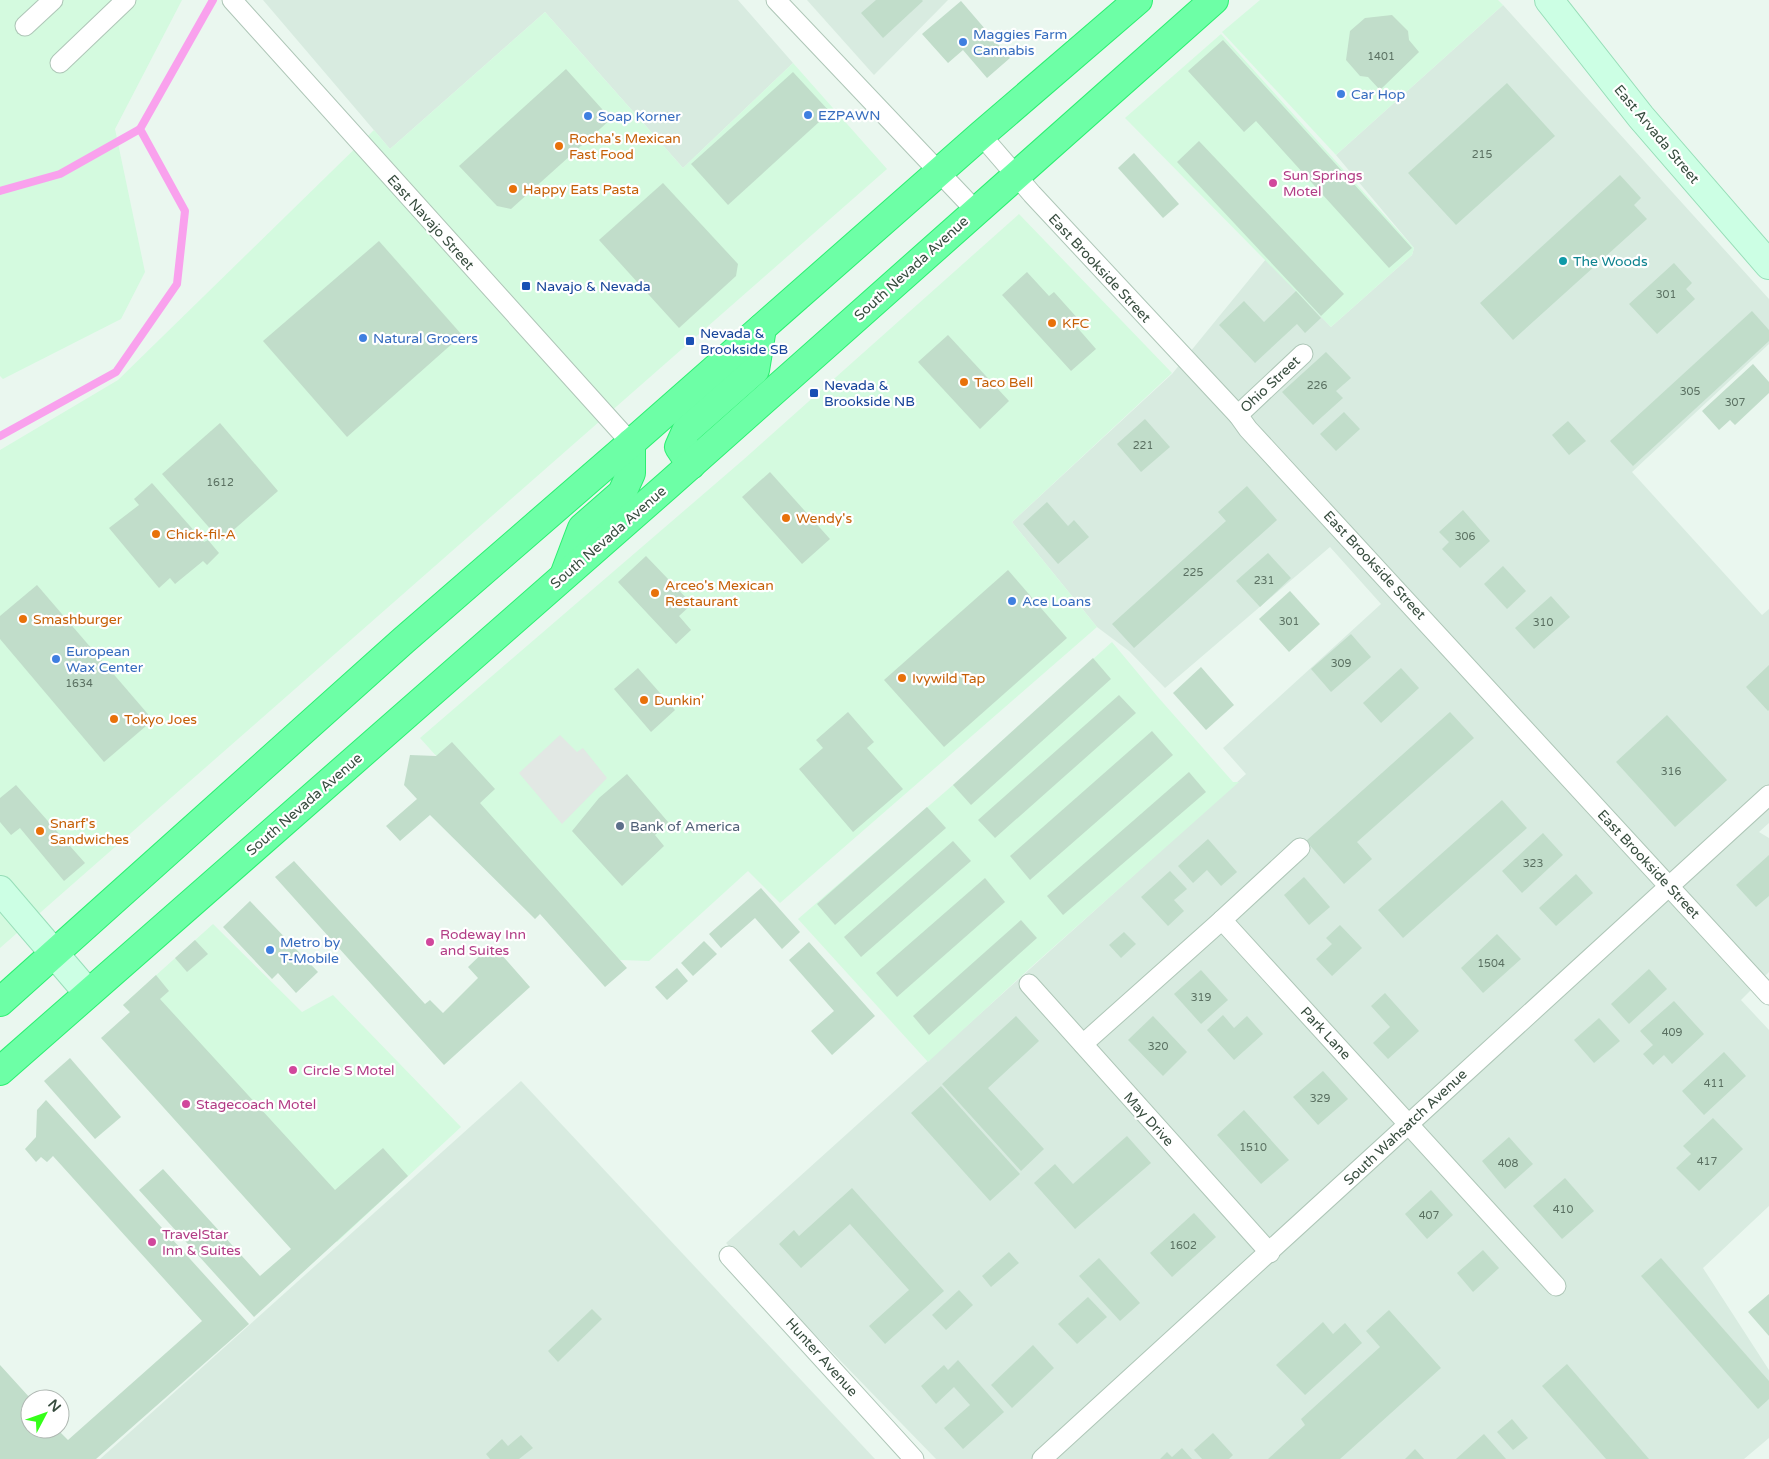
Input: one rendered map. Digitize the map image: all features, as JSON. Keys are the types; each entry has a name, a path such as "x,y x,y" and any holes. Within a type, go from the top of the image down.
{"highway":[{"path":"0,1002 404,640 1138,0"},
{"name":"South Nevada Avenue","path":"0,1071 691,464 1214,0"},
{"path":"691,464 679,447 686,431 755,370 762,328"},
{"path":"564,576 582,528 622,493 631,473 631,443"}],"street":[{"path":"25,26 53,0"},
{"path":"60,63 126,0"},
{"path":"776,0 976,211"},
{"name":"East Arvada Street","path":"1549,0 1641,117 1769,266"},
{"name":"East Navajo Street","path":"233,1 631,443"},
{"name":"East Brookside Street","path":"981,135 1015,175 1162,336 1238,415 1248,429 1769,995"},
{"name":"Ohio Street","path":"1238,415 1303,354"},
{"name":"South Wahsatch Avenue","path":"1042,1459 1270,1253 1769,795"},
{"path":"1083,1044 1300,848"},
{"path":"0,890 88,993"},
{"name":"Park Lane","path":"1222,920 1556,1286"},
{"name":"May Drive","path":"1029,984 1270,1253"},
{"name":"Hunter Avenue","path":"729,1256 914,1459"}],"shaded area":[{"path":"0,0 182,0 115,129 145,272 121,319 3,379 0,376"},
{"path":"263,0 738,0 793,63 683,168 545,12 390,149"},
{"path":"807,0 948,0 874,75"},
{"name":"Car Hop","path":"1260,0 1498,0 1503,5 1336,155 1222,32"},
{"path":"1503,5 1769,299 1769,344 1632,472 1762,615 1769,609 1769,823 1759,832 1769,838 1769,972 1741,1000 1769,1030 1769,1206 1703,1268 1769,1370 1769,1438 1744,1459 936,1459 726,1243 1246,774 1223,748 1381,604 1330,547 1165,688 1129,651 1097,627 1012,522 1172,374 1266,259 1331,327 1412,255 1414,248 1336,155"},
{"path":"545,12 683,168 793,63 887,169 0,948 0,450 118,380 374,130 390,149"},
{"name":"Sun Springs Motel","path":"1221,34 1414,248 1412,255 1331,327 1125,118"},
{"path":"1019,214 1172,373 1012,522 1097,627 780,903 748,871 649,961 620,960 420,738 743,460"},
{"path":"1112,642 1233,782 1239,782 1030,968 928,1062 798,919 953,785"},
{"path":"560,735 577,752 583,748 607,778 562,824 519,773"},
{"name":"Circle S Motel","path":"213,924 302,1012 333,995 461,1127 337,1242 123,1005"},
{"path":"521,1081 875,1459 100,1459"}],"building":[{"path":"876,0 923,1 883,38 861,13"},
{"name":"Maggies Farm Cannabis","path":"961,1 1010,58 987,78 963,50 948,63 922,34"},
{"path":"1392,15 1408,31 1409,40 1419,52 1380,90 1368,77 1360,76 1346,60 1350,31 1365,18"},
{"path":"1223,40 1412,248 1389,268 1256,121 1244,132 1188,71"},
{"path":"566,69 611,119 511,209 497,206 459,166"},
{"path":"793,72 830,112 728,205 691,164"},
{"path":"1507,83 1555,136 1456,225 1408,173"},
{"path":"1199,141 1344,294 1321,316 1177,162"},
{"path":"1134,153 1179,204 1163,218 1118,168"},
{"name":"The Woods","path":"1620,175 1641,198 1634,205 1647,219 1513,340 1480,303"},
{"path":"663,183 738,264 736,276 679,328 599,240"},
{"name":"Natural Grocers","path":"379,241 462,335 347,437 263,341"},
{"path":"1674,263 1692,283 1686,289 1695,299 1657,334 1629,304"},
{"name":"KFC","path":"1027,272 1049,296 1054,292 1080,321 1075,325 1096,349 1071,371 1002,295"},
{"path":"1296,291 1321,318 1305,333 1297,324 1255,363 1219,325 1244,301 1264,322"},
{"path":"1752,311 1769,330 1769,341 1633,466 1610,441"},
{"name":"Taco Bell","path":"948,335 1009,401 980,429 918,362"},
{"path":"1326,352 1351,378 1336,391 1343,398 1313,425 1282,392"},
{"path":"1753,364 1769,382 1769,393 1735,425 1730,420 1719,430 1702,411"},
{"path":"1344,412 1360,429 1336,451 1320,434"},
{"path":"1145,419 1170,447 1141,472 1117,444"},
{"path":"1568,421 1586,441 1569,455 1552,435"},
{"path":"220,423 278,491 221,541 162,474"},
{"name":"Wendy's","path":"770,472 830,539 802,564 742,497"},
{"name":"Chick-fil-A","path":"152,483 204,542 208,540 219,553 207,565 203,561 175,584 170,578 159,588 109,528 139,505 134,499"},
{"path":"1247,486 1277,520 1134,648 1112,624 1226,521 1218,512"},
{"path":"1047,502 1068,526 1074,520 1089,537 1058,564 1023,524"},
{"path":"1463,510 1490,541 1460,568 1442,549 1449,542 1439,532"},
{"path":"1268,553 1291,578 1260,607 1236,581"},
{"name":"Arceo's Mexican Restaurant","path":"646,556 692,604 679,616 691,630 676,644 618,582"},
{"path":"1503,566 1526,591 1507,609 1484,584"},
{"path":"1008,570 1067,638 944,747 884,680"},
{"path":"37,585 153,720 104,762 0,639 0,616"},
{"path":"1290,591 1320,624 1289,652 1259,619"},
{"path":"1551,596 1570,617 1534,649 1515,628"},
{"path":"1351,634 1371,657 1331,692 1311,669"},
{"path":"1093,658 1111,679 971,805 953,785"},
{"path":"1769,665 1769,710 1768,711 1746,687"},
{"path":"1201,667 1234,705 1206,730 1173,693"},
{"name":"Dunkin'","path":"638,668 675,710 651,732 614,689"},
{"path":"1401,668 1419,688 1381,723 1363,703"},
{"path":"1119,695 1136,713 995,838 978,820"},
{"path":"848,712 874,742 867,748 903,789 853,832 799,769 823,748 816,740"},
{"path":"1450,712 1474,738 1357,842 1372,859 1344,884 1306,841"},
{"path":"1667,715 1727,780 1675,827 1616,762"},
{"path":"1152,731 1173,755 1030,880 1010,856"},
{"path":"452,742 495,789 480,803 627,968 605,987 540,914 535,919 430,815 400,841 386,826 417,799 404,785 410,755 436,756"},
{"path":"1189,772 1206,792 1063,915 1047,896"},
{"name":"Bank of America","path":"627,774 668,822 655,835 664,846 622,886 572,831 599,798"},
{"name":"Snarf's Sandwiches","path":"16,785 85,863 64,881 20,828 11,835 0,822 0,798"},
{"path":"1502,800 1527,828 1403,938 1378,910"},
{"path":"927,807 946,828 835,925 817,904"},
{"path":"1543,833 1563,855 1522,893 1502,871"},
{"path":"1208,839 1237,872 1221,886 1207,870 1193,883 1178,866"},
{"path":"953,841 971,861 861,957 844,937"},
{"path":"1769,855 1769,896 1756,907 1736,885"},
{"path":"294,861 425,1004 430,1000 443,1013 478,978 468,967 492,944 530,987 444,1065 275,877"},
{"path":"1170,871 1187,889 1174,900 1184,911 1168,926 1141,897"},
{"path":"1576,874 1593,893 1556,926 1539,908"},
{"path":"1304,877 1330,907 1309,925 1284,895"},
{"path":"985,878 1005,902 897,997 876,973"},
{"path":"761,888 800,932 782,949 755,918 721,948 709,934"},
{"name":"Metro by T-Mobile","path":"250,901 318,972 296,993 278,973 272,979 223,927"},
{"path":"1021,920 1037,938 929,1035 913,1016"},
{"path":"1340,925 1362,948 1332,976 1316,959 1332,944 1326,938"},
{"path":"1124,932 1136,944 1121,958 1109,945"},
{"path":"1497,934 1521,959 1483,993 1461,968"},
{"path":"195,940 208,954 187,972 175,958"},
{"path":"704,941 717,954 693,976 681,963"},
{"path":"809,942 875,1016 832,1055 811,1031 834,1011 789,960"},
{"path":"677,968 688,981 667,1000 655,987"},
{"path":"1649,969 1667,989 1629,1024 1611,1004"},
{"path":"1201,970 1228,1000 1201,1024 1174,994"},
{"path":"156,975 169,991 160,999 335,1190 383,1148 408,1176 254,1317 139,1190 163,1169 260,1276 291,1249 101,1038 130,1012 123,1005"},
{"path":"1385,993 1419,1031 1388,1059 1373,1043 1390,1027 1371,1006"},
{"path":"1674,1001 1704,1034 1672,1064 1664,1055 1653,1065 1643,1054 1653,1045 1640,1031"},
{"path":"1223,1015 1234,1028 1247,1016 1263,1034 1234,1060 1207,1030"},
{"path":"1016,1016 1039,1041 988,1088 1044,1149 1021,1171 942,1084"},
{"path":"1153,1016 1187,1052 1163,1076 1128,1040"},
{"path":"1599,1018 1620,1041 1594,1063 1574,1040"},
{"path":"1724,1052 1746,1076 1704,1115 1682,1091"},
{"path":"70,1058 121,1117 95,1139 44,1081"},
{"path":"1323,1071 1348,1099 1318,1125 1293,1097"},
{"path":"941,1086 1020,1174 990,1201 911,1113"},
{"name":"TravelStar Inn & Suites","path":"46,1100 249,1324 96,1459 0,1459 0,1365 22,1389 20,1389 20,1439 68,1440 202,1321 53,1156 47,1162 41,1157 36,1162 25,1149 36,1137 37,1110"},
{"path":"1244,1110 1289,1160 1261,1184 1217,1135"},
{"path":"1713,1118 1743,1149 1699,1191 1676,1168 1691,1154 1683,1146"},
{"path":"1127,1136 1151,1163 1075,1229 1034,1183 1055,1164 1073,1184"},
{"path":"1509,1137 1533,1164 1505,1189 1482,1161"},
{"path":"1565,1178 1594,1211 1562,1239 1533,1206"},
{"path":"852,1188 944,1291 885,1344 869,1326 909,1290 850,1224 801,1268 779,1244 794,1230 799,1236"},
{"path":"1431,1190 1453,1215 1427,1239 1405,1214"},
{"path":"1194,1213 1216,1237 1172,1277 1150,1253"},
{"path":"1483,1250 1499,1268 1473,1292 1457,1273"},
{"path":"1009,1252 1019,1263 991,1287 982,1276"},
{"path":"1099,1258 1140,1303 1120,1321 1079,1276"},
{"path":"1661,1258 1769,1381 1769,1399 1758,1409 1641,1276"},
{"path":"959,1290 973,1305 946,1330 932,1315"},
{"path":"1769,1294 1769,1336 1748,1312"},
{"path":"1088,1297 1107,1317 1077,1344 1058,1324"},
{"path":"592,1309 602,1319 558,1362 548,1351"},
{"path":"1389,1310 1441,1368 1340,1459 1268,1459 1305,1425 1301,1419 1380,1347 1366,1331"},
{"path":"1323,1322 1333,1334 1345,1323 1362,1343 1305,1395 1276,1365"},
{"path":"1033,1345 1054,1368 1012,1408 991,1385"},
{"path":"958,1360 1004,1412 963,1449 944,1428 970,1405 954,1387 936,1404 921,1386 944,1365 948,1370"},
{"path":"1567,1364 1649,1459 1606,1459 1542,1386"},
{"path":"1512,1419 1528,1438 1513,1450 1497,1432"},
{"path":"1213,1433 1233,1455 1229,1459 1202,1459 1194,1450"},
{"path":"1484,1434 1506,1459 1456,1459"},
{"path":"521,1435 533,1448 519,1459 490,1459 486,1454 502,1439 508,1446"},
{"path":"1182,1448 1192,1459 1160,1459 1167,1452 1172,1457"},
{"path":"1415,1449 1424,1459 1405,1459"}],"waterway":[{"path":"0,436 116,372 177,284 185,211 140,129 213,0"},
{"path":"0,191 60,174 140,129"}],"place":[{"name":"Maggies Farm Cannabis","path":"963,42"},
{"name":"Car Hop","path":"1341,94"},
{"name":"EZPAWN","path":"808,115"},
{"name":"Soap Korner","path":"588,116"},
{"name":"Rocha's Mexican Fast Food","path":"559,146"},
{"name":"Sun Springs Motel","path":"1273,183"},
{"name":"Happy Eats Pasta","path":"513,189"},
{"name":"The Woods","path":"1563,261"},
{"name":"Navajo & Nevada","path":"526,286"},
{"name":"KFC","path":"1052,323"},
{"name":"Natural Grocers","path":"363,338"},
{"name":"Nevada & Brookside SB","path":"690,341"},
{"name":"Taco Bell","path":"964,382"},
{"name":"Nevada & Brookside NB","path":"814,393"},
{"name":"Wendy's","path":"786,518"},
{"name":"Chick-fil-A","path":"156,534"},
{"name":"Arceo's Mexican Restaurant","path":"655,593"},
{"name":"Ace Loans","path":"1012,601"},
{"name":"Smashburger","path":"23,619"},
{"name":"European Wax Center","path":"56,659"},
{"name":"Ivywild Tap","path":"902,678"},
{"name":"Dunkin'","path":"644,700"},
{"name":"Tokyo Joes","path":"114,719"},
{"name":"Bank of America","path":"620,826"},
{"name":"Snarf's Sandwiches","path":"40,831"},
{"name":"Rodeway Inn and Suites","path":"430,942"},
{"name":"Metro by T-Mobile","path":"270,950"},
{"name":"Circle S Motel","path":"293,1070"},
{"name":"Stagecoach Motel","path":"186,1104"},
{"name":"TravelStar Inn & Suites","path":"152,1242"}]}
